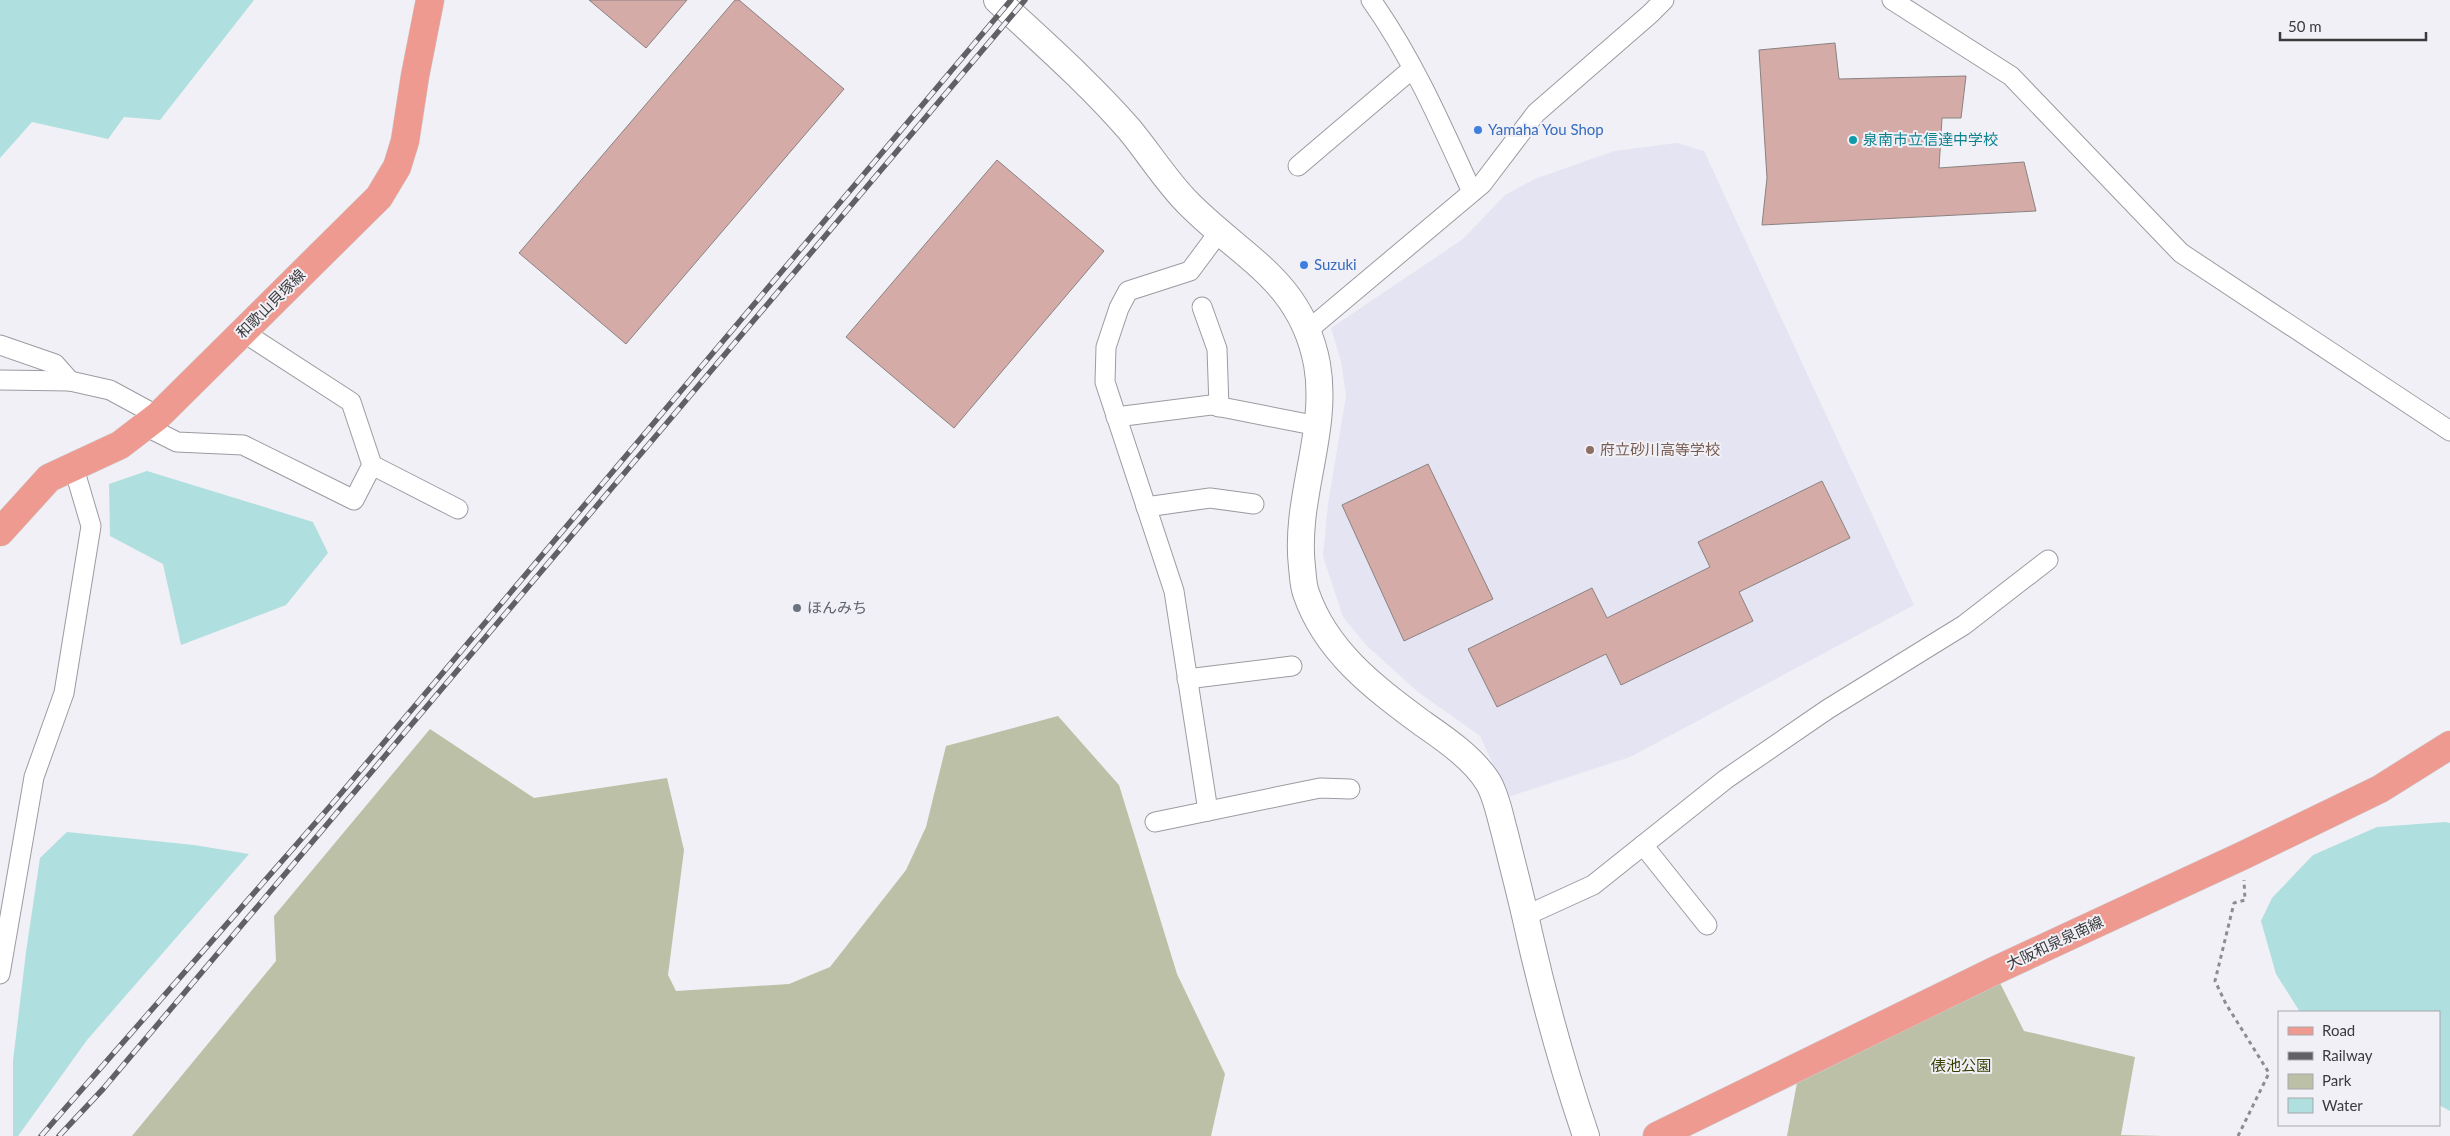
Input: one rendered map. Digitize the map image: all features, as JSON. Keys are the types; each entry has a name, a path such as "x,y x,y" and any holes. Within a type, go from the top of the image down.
{"main road":[{"name":"和歌山貝塚線","path":"0,532 50,478 73,465 120,445 151,421 379,196 397,167 405,141 415,76 430,0"},
{"name":"大阪和泉泉南線","path":"1657,1136 2003,967 2244,855 2380,789 2450,745"}],"street":[{"path":"998,0 1084,80 1130,131 1187,202 1219,232 1272,275 1295,303 1307,331 1317,364 1320,416 1304,496 1300,553 1305,592 1318,619 1336,648 1362,677 1449,741 1488,782 1499,813 1549,1019 1586,1136"},
{"path":"1371,0 1389,25 1437,115 1472,192"},
{"path":"1307,331 1482,184 1536,113 1664,0"},
{"path":"1892,0 2011,76 2181,253 2450,431"},
{"path":"1298,166 1412,69"},
{"path":"1208,811 1174,591 1105,382 1106,347 1119,308 1128,291 1190,271 1219,232"},
{"path":"1202,307 1217,349 1219,407"},
{"path":"243,332 351,402 372,465 458,509"},
{"path":"0,345 55,364 70,381"},
{"path":"0,380 70,381 110,390 177,442 243,445 354,500 372,465"},
{"path":"1116,417 1210,405 1318,426"},
{"path":"0,974 34,777 64,693 91,526 73,465"},
{"path":"1146,507 1210,498 1254,504"},
{"path":"1525,916 1593,884 1726,779 1828,709 1964,626 2048,560"},
{"path":"1187,679 1292,666"},
{"path":"1155,822 1320,788 1350,789"},
{"path":"1643,845 1707,925"}],"path":[{"path":"2238,1136 2269,1073 2226,1004 2214,981 2234,903 2245,900 2244,855"}],"shaded area":[{"name":"府立砂川高等学校","path":"1677,143 1704,151 1914,605 1630,757 1508,797 1480,736 1418,692 1366,645 1343,617 1323,556 1328,504 1346,396 1341,361 1331,328 1463,239 1505,195 1535,179 1614,151"}],"green space":[{"path":"1058,716 1119,785 1177,974 1225,1074 1211,1136 132,1136 276,961 274,916 430,729 534,798 667,778 684,850 668,975 676,991 789,984 830,967 906,870 926,827 946,746"},
{"name":"俵池公園","path":"1994,971 2024,1031 2135,1057 2121,1135 2163,1136 1787,1136 1800,1067"}],"water":[{"path":"0,0 254,0 160,120 124,117 108,139 32,122 0,158"},
{"path":"147,471 313,522 328,553 286,605 181,645 163,564 110,536 109,484"},
{"path":"2450,823 2450,1111 2440,1106 2440,1011 2299,1011 2276,974 2261,921 2272,898 2313,855 2377,827"},
{"path":"67,832 194,845 249,854 87,1040 18,1136 13,1136 13,1061 40,858"}],"building":[{"path":"589,0 687,0 646,48"},
{"path":"735,0 739,0 844,89 626,344 519,253"},
{"name":"泉南市立信達中学校","path":"1835,43 1839,79 1966,76 1961,118 1942,118 1939,168 2024,162 2036,211 1762,225 1767,178 1759,50"},
{"path":"997,160 1104,251 954,428 846,337"},
{"path":"1428,464 1493,599 1404,641 1342,505"},
{"path":"1822,481 1850,538 1739,592 1753,621 1621,685 1606,654 1497,707 1468,649 1592,588 1607,618 1710,567 1698,542"}],"railway":[{"path":"41,1136 332,804 1011,0"},
{"path":"59,1136 103,1089 1025,0"}],"place":[{"name":"Yamaha You Shop","path":"1478,130"},
{"name":"泉南市立信達中学校","path":"1853,140"},
{"name":"Suzuki","path":"1304,265"},
{"name":"府立砂川高等学校","path":"1590,450"},
{"name":"ほんみち","path":"797,608"}]}
